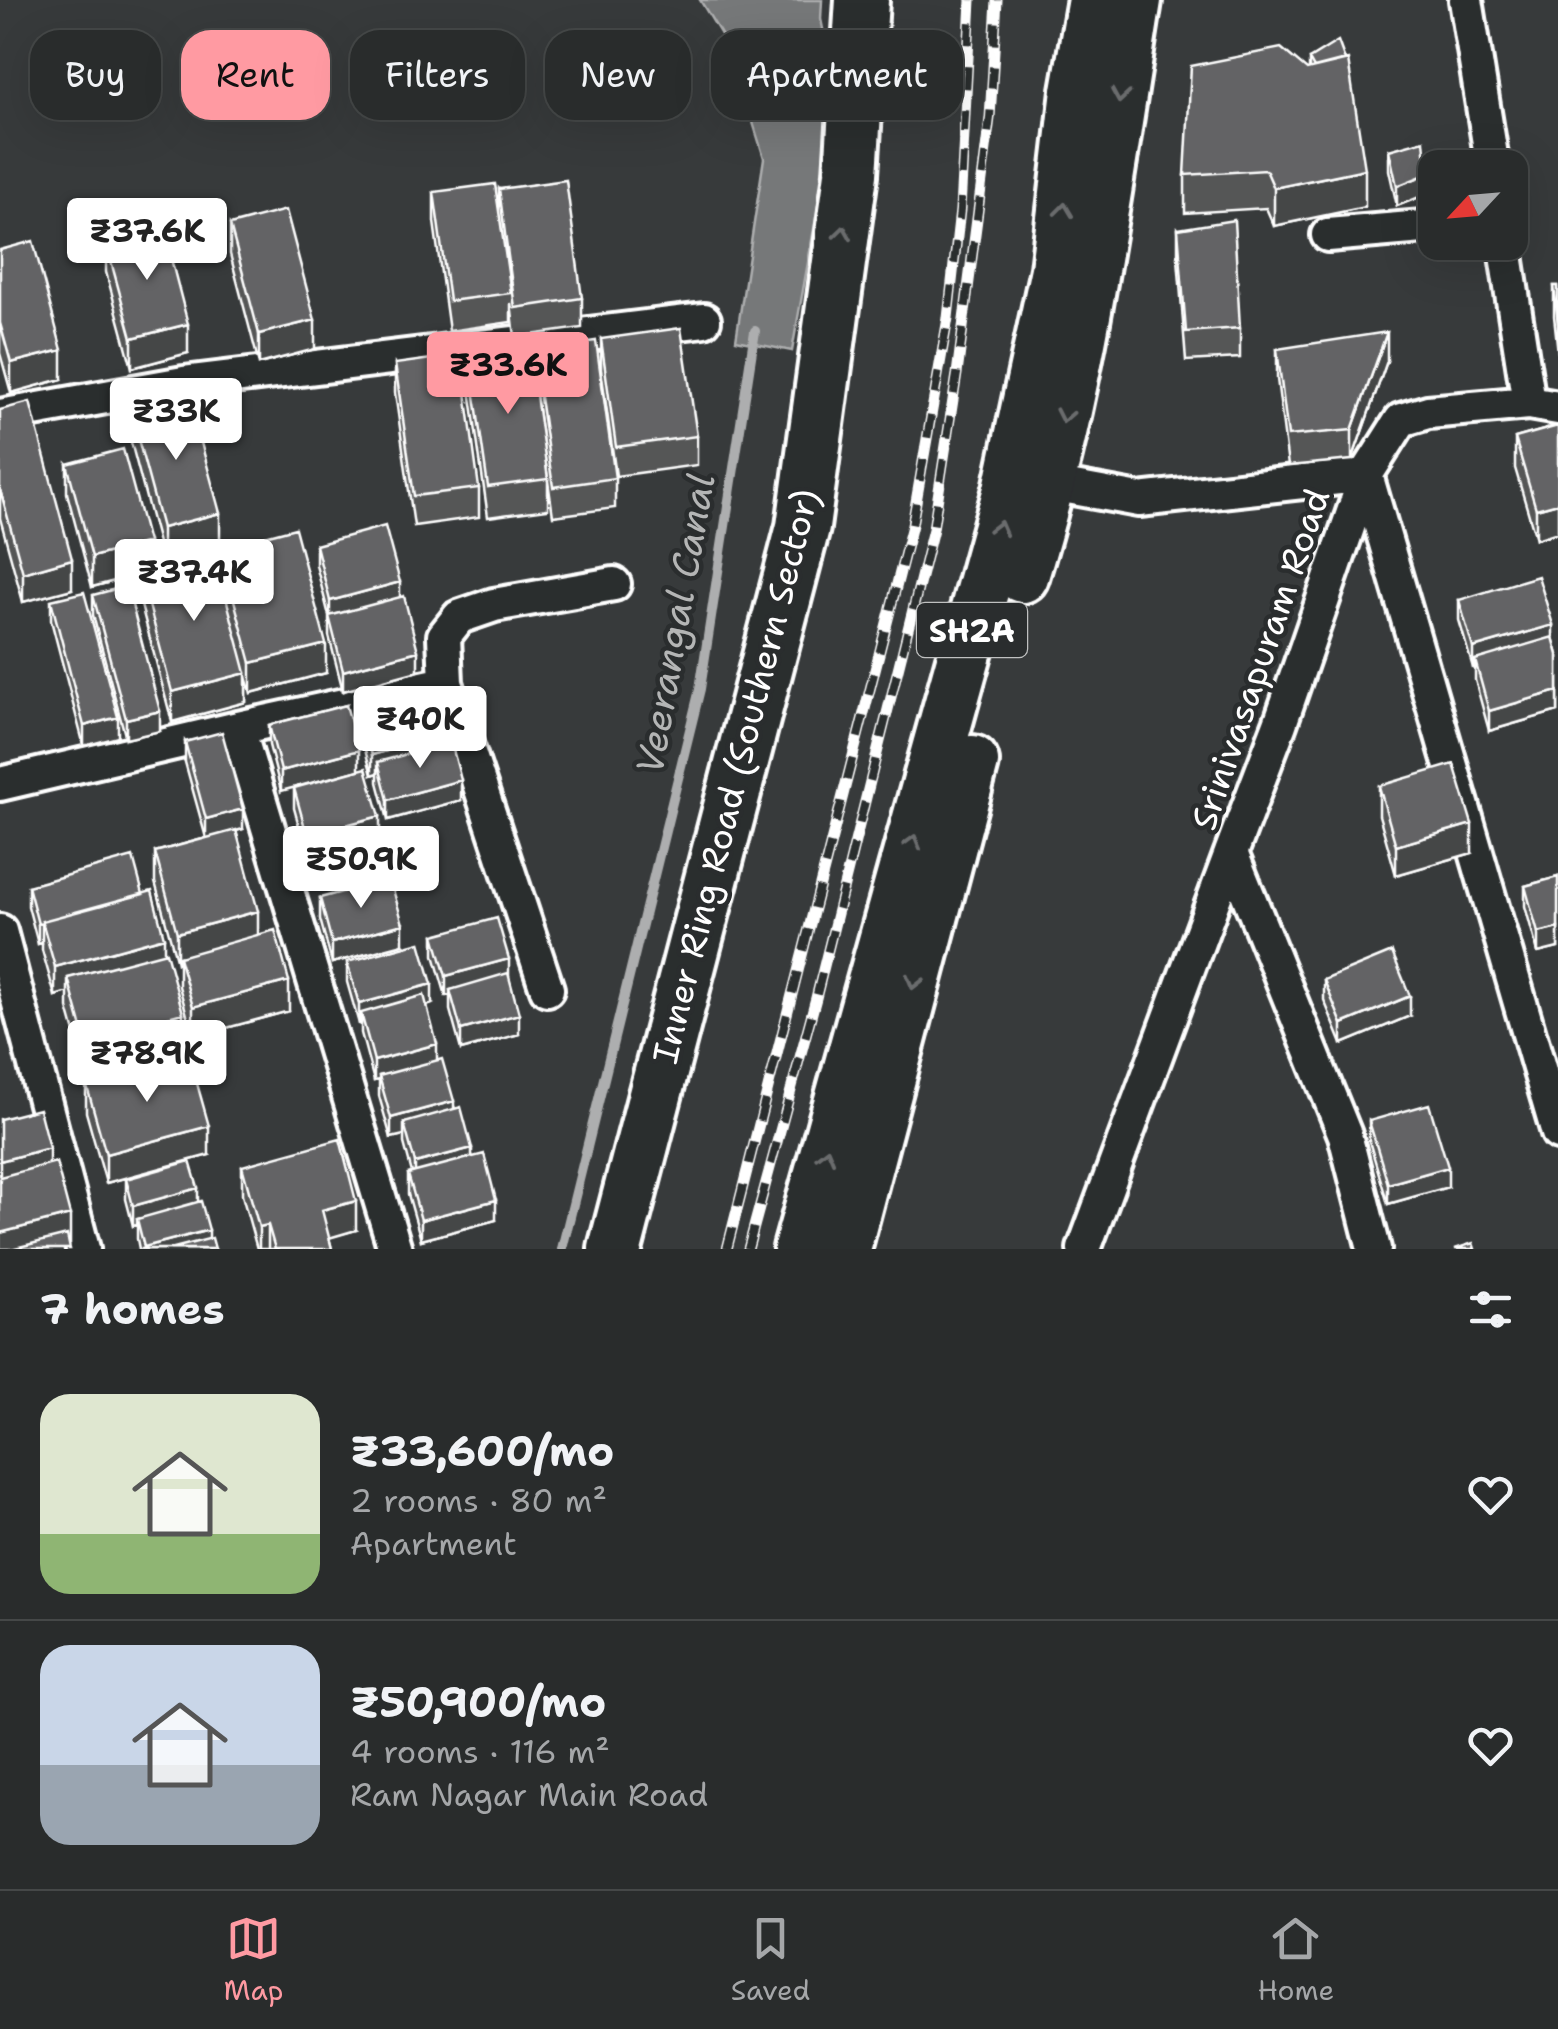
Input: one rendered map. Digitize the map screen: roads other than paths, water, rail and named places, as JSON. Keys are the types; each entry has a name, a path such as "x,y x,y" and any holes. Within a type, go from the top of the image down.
{"main road":[{"name":"Inner Ring Road (Southern Sector)","path":"862,0 865,30"},
{"name":"Inner Ring Road (Southern Sector)","path":"891,30 897,0"},
{"name":"SH2A","path":"800,1249 1050,484 1057,270 1078,90 1094,0"},
{"name":"SH2A","path":"844,1249 1016,597 1050,484 1090,288 1135,0"},
{"name":"Inner Ring Road (Southern Sector)","path":"615,1249 803,527 851,174 872,120"},
{"name":"Inner Ring Road (Southern Sector)","path":"650,1249 832,540 889,156 874,120"}],"street":[{"path":"1466,0 1490,150"},
{"path":"1328,235 1418,227"},
{"path":"1508,260 1544,406"},
{"path":"0,416 184,383 704,320"},
{"name":"Srinivasapuram Road","path":"1374,1249 1346,1136 1231,853 1366,475 1401,420 1428,412 1544,406"},
{"path":"1050,484 1138,500 1366,475 1558,1133"},
{"path":"547,988 446,683 444,636 459,617 494,605 614,584"},
{"path":"0,784 446,683"},
{"path":"238,728 395,1249"},
{"path":"1084,1249 1231,853"},
{"path":"0,931 84,1249"}],"waterway":[{"name":"Veerangal Canal","path":"562,1249 700,689 755,331"}],"railway":[{"path":"727,1249 912,525 948,318 960,210 971,0"},
{"path":"748,1249 816,998 933,529 990,118 997,0"}]}
